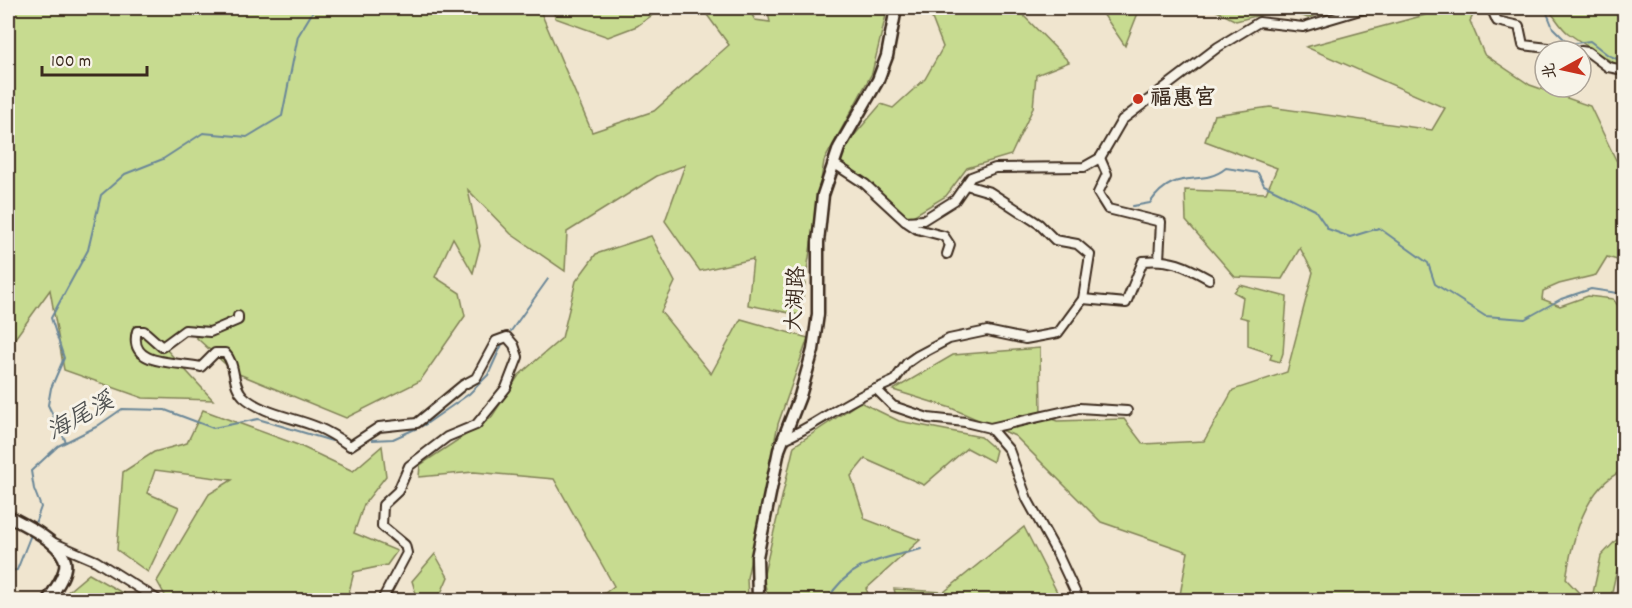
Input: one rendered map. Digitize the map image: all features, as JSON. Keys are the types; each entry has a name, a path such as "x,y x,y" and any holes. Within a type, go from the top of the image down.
{"street":[{"name":"大湖路","path":"758,600 758,558 779,450 800,396 813,350 819,314 818,242 823,195 838,148 878,80 886,56 896,8"},
{"path":"905,221 923,220 955,200 971,177 995,168 1084,167 1100,158 1122,120 1218,47 1259,22 1303,27 1367,8"},
{"path":"1493,12 1497,21 1519,26 1523,45 1533,46"},
{"path":"1593,56 1608,67 1624,70"},
{"path":"1100,158 1107,174 1098,193 1108,210 1161,222 1159,260"},
{"path":"833,163 865,184 905,221 917,229 944,236 950,245 947,254"},
{"path":"784,439 812,427 858,396 894,381 907,363 949,339 987,332 1025,339 1058,333 1083,299 1090,255 1077,244 1055,240 1039,224 990,192 966,185"},
{"path":"1083,299 1126,303 1143,261 1180,262 1209,279"},
{"path":"238,316 238,320 234,323 210,332 193,329 181,331 162,347 144,331 137,331 137,342 148,359 182,362 201,367 215,353 225,353 232,363 239,390 244,397 264,408 318,428 350,446 380,427 417,423 463,385 476,378 496,341 507,337 514,345 518,357 506,388 476,424 447,437 409,466 398,491 383,505 382,526 405,545 407,553 382,600"},
{"path":"876,389 893,406 928,418 990,428 1080,408 1127,411"},
{"path":"990,428 1009,450 1027,499 1059,555 1079,600"},
{"path":"8,516 51,542 64,558 65,571 48,600"},
{"path":"51,542 62,544 96,561 158,600"}],"green space":[{"path":"8,8 539,8 592,132 654,111 729,45 702,8 748,8 755,20 770,22 767,8 881,8 886,15 872,73 824,161 800,315 748,305 753,259 700,271 665,221 685,165 657,176 567,232 565,271 511,234 468,190 480,246 473,273 453,238 435,277 460,293 465,316 420,381 346,418 234,372 188,330 167,350 213,400 143,398 64,370 50,290 8,348"},
{"path":"553,8 662,8 637,26 608,37 555,18"},
{"path":"928,8 1016,8 1069,62 1036,75 1033,108 1011,155 967,168 946,196 908,219 840,161 846,145 881,104 893,108 925,79 943,47"},
{"path":"1099,8 1140,8 1125,46"},
{"path":"1211,8 1338,8 1308,18 1284,9 1236,21"},
{"path":"1431,8 1477,8 1470,21 1484,54 1533,86 1533,99 1570,99 1590,106 1616,160 1624,165 1624,262 1607,257 1596,275 1559,284 1543,291 1542,299 1560,306 1588,296 1613,299 1619,307 1621,323 1624,324 1624,470 1599,488 1590,501 1572,548 1566,579 1581,595 1593,593 1601,556 1624,532 1611,600 1179,600 1188,552 1101,522 1015,436 951,408 893,390 953,355 1040,348 1041,415 1057,421 1124,419 1143,444 1204,441 1233,390 1287,372 1313,272 1300,248 1282,279 1235,277 1186,221 1185,190 1266,193 1277,168 1205,141 1214,115 1270,107 1432,130 1445,108 1306,47 1425,15"},
{"path":"1546,8 1624,8 1624,67 1593,49 1593,39 1577,39 1568,33"},
{"path":"651,236 675,282 661,312 711,374 741,319 808,338 778,424 747,578 748,600 596,600 614,586 554,479 474,472 419,477 420,465 491,418 519,375 562,338 576,281 596,254"},
{"path":"1240,285 1287,297 1283,353 1280,362 1270,359 1272,354 1248,346 1248,319 1240,317 1243,297 1234,292"},
{"path":"860,402 899,421 981,437 996,450 993,462 967,448 924,485 865,459 851,476 865,519 920,540 866,589 871,600 769,600 763,578 794,446"},
{"path":"203,410 298,445 353,471 382,446 386,476 364,504 354,533 397,551 387,565 354,572 347,600 237,600 223,594 167,599 157,581 209,494 232,480 155,470 147,493 179,507 148,572 117,550 123,472 154,452 187,443"},
{"path":"1024,527 1061,600 897,600 894,589 944,592"},
{"path":"435,554 448,577 438,600 418,600 412,581"},
{"path":"89,574 135,600 58,600"}],"waterway":[{"path":"66,442 48,405 51,388 64,358 51,318 88,250 101,195 125,174 163,159 203,133 247,137 282,116 298,36 315,8"},
{"path":"1545,8 1553,28 1569,44 1590,41 1608,55 1624,62"},
{"path":"1621,8 1624,12"},
{"path":"1622,62 1621,29 1624,22"},
{"path":"1133,206 1150,203 1169,184 1207,177 1226,168 1258,173 1264,185 1315,210 1328,229 1350,237 1379,228 1428,263 1435,284 1485,316 1525,319 1561,299 1591,289 1624,294"},
{"name":"海尾溪","path":"511,331 548,279"},
{"name":"海尾溪","path":"372,440 393,439 426,424 469,394 488,375 503,342"},
{"name":"海尾溪","path":"34,526 41,507 34,489 31,471 58,446 96,427 122,409 165,410 213,428 258,419 332,441"},
{"name":"海尾溪","path":"8,571 17,570 32,532"},
{"path":"827,600 836,587 856,570 880,560 921,549"}],"place":[{"name":"福惠宮","path":"1138,99"}]}
